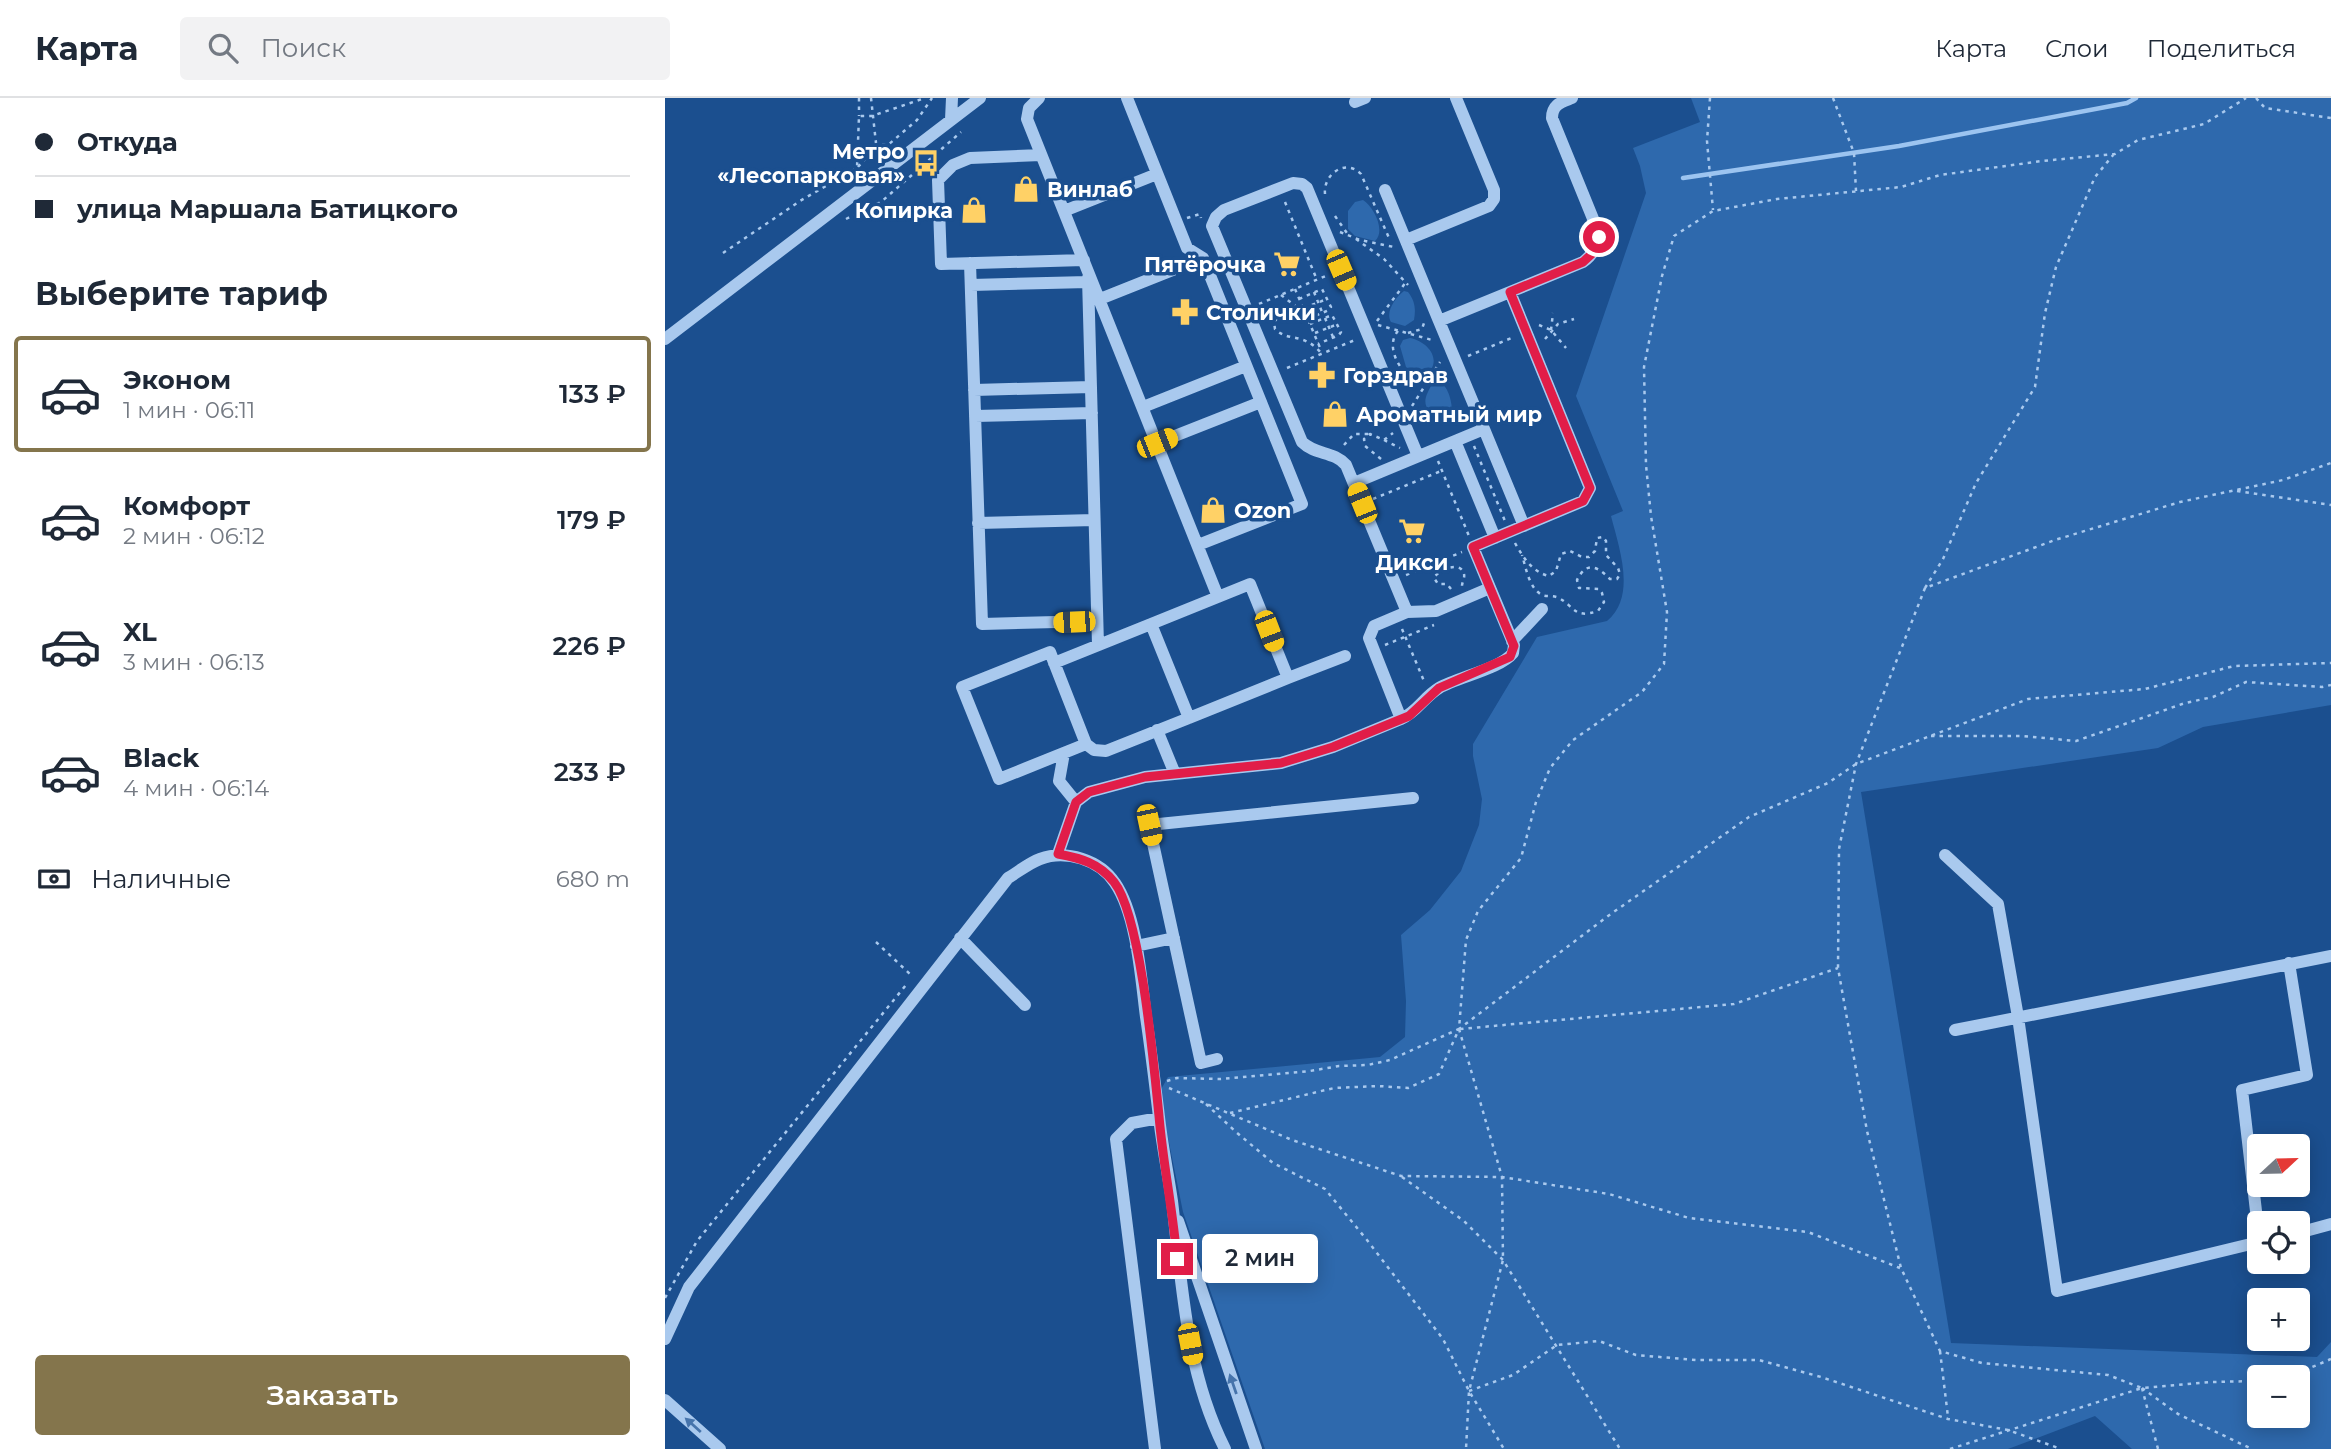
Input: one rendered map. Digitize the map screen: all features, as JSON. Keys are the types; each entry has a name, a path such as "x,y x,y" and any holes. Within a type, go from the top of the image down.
{"street":[{"path":"951,120 952,98"},
{"path":"665,339 980,98"},
{"path":"1039,98 1029,108 1027,119 1219,597"},
{"path":"1127,98 1187,248 1203,258 1302,504 1198,545"},
{"path":"1406,240 1489,206 1494,199 1495,190 1456,98"},
{"path":"1439,321 1583,262 1591,256 1598,243 1598,231 1552,118 1557,104 1572,98"},
{"path":"1041,155 970,158 953,165 938,180 941,264 971,263 1087,271"},
{"path":"1063,211 1157,174"},
{"path":"1402,614 1394,580 1346,465 1338,457 1315,452 1302,442 1212,226 1216,217 1224,210 1293,183 1307,188 1418,456"},
{"path":"1385,190 1524,526"},
{"path":"1100,299 1203,258"},
{"path":"971,263 982,624 1097,621"},
{"path":"971,285 1087,271"},
{"path":"1087,271 1098,645"},
{"path":"1058,854 1076,802 1089,792 1145,777 1281,763 1333,747 1411,714 1443,686 1510,657 1514,650 1512,641 1473,547 1583,501 1590,488 1510,292"},
{"path":"1143,407 1247,366"},
{"path":"974,390 1091,387"},
{"path":"1157,443 1261,402"},
{"path":"975,416 1091,413"},
{"path":"1354,483 1484,429"},
{"path":"1454,441 1495,538"},
{"path":"978,523 1094,520"},
{"path":"1054,663 1251,584 1288,678"},
{"path":"1401,719 1369,638 1374,626 1402,614 1428,612 1490,588"},
{"path":"1512,641 1527,620 1542,609"},
{"path":"1151,624 1189,718"},
{"path":"1086,744 999,779 962,687 1050,652 1086,744 1094,750 1106,751 1345,656"},
{"path":"1157,730 1175,774"},
{"path":"1064,753 1059,781 1076,802"},
{"path":"1217,1059 1201,1063 1149,825 1413,798"},
{"path":"665,1339 689,1287 1008,878 1038,859 1058,854 1080,858 1100,868 1115,883 1125,904 1136,946 1177,1259 1196,1373 1225,1449"},
{"path":"1945,855 1998,904 2018,1017 2057,1291 2247,1245"},
{"path":"1136,946 1174,938"},
{"path":"960,939 1025,1005"},
{"path":"1955,1030 2331,956"},
{"path":"2256,1211 2242,1090 2307,1075 2290,963"},
{"path":"1155,1449 1117,1139 1132,1123 1159,1118"},
{"path":"1171,1201 1256,1449"},
{"path":"2310,1230 2331,1224"},
{"path":"665,1400 720,1449"}],"path":[{"path":"857,168 859,98"},
{"path":"871,98 877,145"},
{"path":"859,116 872,116 925,98"},
{"path":"723,253 800,201 857,168 877,145 888,145 917,120 932,98"},
{"path":"1710,98 1707,141 1713,211"},
{"path":"1833,98 1854,153 1856,191"},
{"path":"1948,1419 1940,1351 1901,1268 1867,1131 1838,968 1839,849 1856,764 1926,588 1943,559 1976,483 2035,387 2045,313 2056,267 2095,177 2115,154 2138,141 2204,124 2246,98"},
{"path":"2256,98 2265,108 2331,118"},
{"path":"881,202 961,132"},
{"path":"1230,1113 1334,1088 1408,1088 1440,1074 1459,1029 1466,940 1478,911 1521,858 1536,802 1550,768 1573,740 1642,692 1664,664 1667,612 1650,503 1645,438 1644,367 1662,276 1674,236 1713,211 1777,199 1901,187 1940,175 2115,154"},
{"path":"1321,223 1356,239 1396,247 1384,231 1361,174 1356,169 1346,167 1328,177 1325,189 1330,204"},
{"path":"1279,188 1317,280"},
{"path":"1170,204 1180,200 1188,218 1200,214 1206,229 1212,226"},
{"path":"1334,215 1349,236"},
{"path":"1356,239 1384,260 1410,288"},
{"path":"1417,267 1375,324 1449,345 1410,409 1484,429"},
{"path":"1247,309 1341,270"},
{"path":"1295,289 1303,312 1301,318 1297,321 1280,315 1275,319 1274,327 1282,335 1310,342 1322,354"},
{"path":"1299,299 1323,290 1331,308 1308,319"},
{"path":"1314,292 1322,312"},
{"path":"1281,295 1308,319 1322,354"},
{"path":"1303,312 1327,299"},
{"path":"1551,330 1553,313"},
{"path":"1310,324 1333,315 1338,324 1341,333 1318,344"},
{"path":"1520,316 1551,330 1566,348"},
{"path":"1408,333 1423,328 1423,317"},
{"path":"1325,318 1333,338"},
{"path":"1545,339 1551,330 1562,322 1574,319"},
{"path":"1314,334 1338,324"},
{"path":"1398,331 1392,344 1402,369 1412,380 1442,378 1451,387"},
{"path":"1456,361 1527,332"},
{"path":"1273,374 1367,335"},
{"path":"1338,457 1350,437 1370,433 1384,440 1392,435 1402,418"},
{"path":"1370,433 1364,439 1364,445 1389,468"},
{"path":"1470,435 1522,555 1529,578 1537,590 1543,595 1559,598 1582,613 1589,613 1600,609 1603,597 1598,589 1579,588 1577,580 1580,574 1590,568 1598,568 1613,580 1620,574 1617,566 1606,555 1606,541 1602,536 1597,538 1595,551 1589,557 1582,557 1570,551 1561,554 1556,571 1552,575 1545,576 1537,571 1522,555"},
{"path":"1394,580 1473,547 1433,450"},
{"path":"1926,588 2055,540 2180,502 2283,480 2331,463"},
{"path":"1362,503 1441,471"},
{"path":"2235,491 2331,505"},
{"path":"1451,567 1462,571 1462,600 1449,586 1435,581 1434,576 1442,569 1451,567"},
{"path":"1402,614 1430,695"},
{"path":"1156,1083 1177,1078 1234,1078 1368,1065 1390,1060 1459,1029 1608,916 1749,817 1828,783 1856,764 2028,699 2145,689 2234,666 2331,663"},
{"path":"1928,736 2023,736 2076,741 2185,703 2213,697 2246,682 2322,687 2331,685"},
{"path":"665,1298 697,1241 912,976 876,942"},
{"path":"1459,1029 1734,1004 1838,968"},
{"path":"1459,1029 1502,1177 1503,1260 1469,1391 1466,1449"},
{"path":"1156,1083 1292,1140 1401,1176 1464,1221 1503,1260 1620,1449"},
{"path":"1203,1101 1273,1163 1325,1189 1443,1339 1469,1391 1504,1449"},
{"path":"1401,1176 1502,1177 1609,1194 1689,1218 1808,1232 1901,1268"},
{"path":"1469,1391 1513,1375 1557,1345 1599,1341 1636,1355 1696,1360 1759,1360 1821,1377 1948,1419 2008,1430 2061,1449"},
{"path":"1940,1351 1982,1363 2108,1375 2142,1388 2178,1414 2252,1449"},
{"path":"2310,1368 2331,1359"},
{"path":"1950,1449 2142,1388 2247,1381"},
{"path":"2142,1388 2158,1449"}],"shaded area":[{"path":"1691,98 2331,98 2331,705 2203,727 2158,748 1861,792 1951,1343 2317,1357 2331,1342 2331,1449 2132,1449 2095,1416 2008,1449 1265,1449 1183,1212 1159,1093 1168,1077 1380,1057 1405,1037 1406,1001 1401,935 1430,910 1461,871 1479,825 1482,799 1473,744 1537,637 1607,621 1616,611 1621,599 1623,571 1611,516 1623,511 1576,396 1646,193 1633,148 1700,122"},
{"path":"1363,200 1371,208 1379,225 1375,241 1355,236 1348,229 1348,211 1355,202"},
{"path":"1404,291 1410,295 1415,309 1414,320 1405,326 1391,322 1389,318 1394,301"},
{"path":"1410,338 1428,348 1434,359 1430,371 1424,376 1414,376 1406,367 1400,346 1403,340"},
{"path":"1438,381 1447,390 1450,398 1452,411 1448,415 1430,412 1426,405 1432,384"}],"waterway":[{"path":"1683,178 1899,146 2127,103 2136,98"}],"place":[{"name":"Метро «Лесопарковая»","path":"926,163"},
{"name":"Винлаб","path":"1026,189"},
{"name":"Копирка","path":"974,210"},
{"name":"Пятёрочка","path":"1287,264"},
{"name":"Столички","path":"1185,312"},
{"name":"Горздрав","path":"1322,375"},
{"name":"Ароматный мир","path":"1335,414"},
{"name":"Ozon","path":"1213,510"},
{"name":"Дикси","path":"1412,531"}],"route":[{"path":"1177,1259 1136,946 1125,904 1115,883 1100,868 1080,858 1058,854 1076,802 1089,792 1145,777 1281,763 1333,747 1409,716 1439,688 1510,657 1514,646 1473,547 1583,501 1590,488 1510,292 1583,262 1595,251 1599,237"}]}
